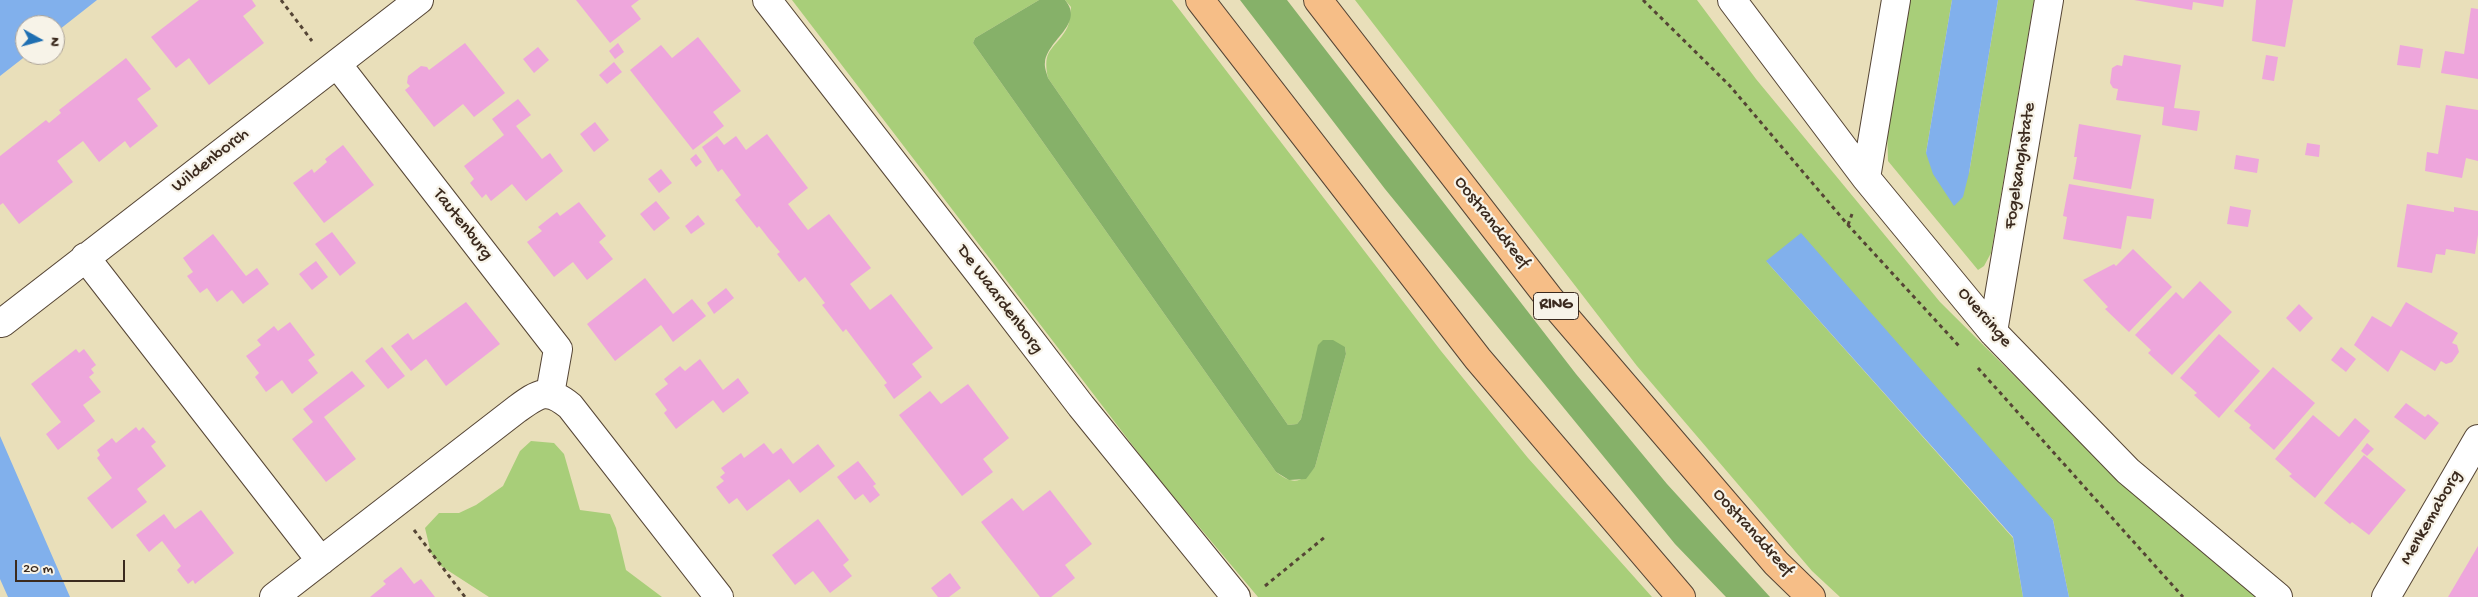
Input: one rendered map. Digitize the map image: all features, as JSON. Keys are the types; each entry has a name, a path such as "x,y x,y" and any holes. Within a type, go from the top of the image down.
{"main road":[{"path":"1200,0 1478,359 1681,597"},
{"name":"Oostranddreef","path":"1318,0 1549,298 1776,563 1811,597"}],"street":[{"name":"Wildenborch","path":"2,323 419,0"},
{"name":"De Waardenborg","path":"767,0 1080,406 1236,597"},
{"name":"Overcinge","path":"1732,0 1866,178 1993,332 2128,471 2278,597"},
{"path":"1866,178 1896,0"},
{"name":"Fogelsanghstate","path":"1993,332 2048,0"},
{"name":"Tautenburg","path":"337,64 558,350 550,394"},
{"path":"85,258 321,561"},
{"path":"274,597 534,396 550,394 561,398 570,406 719,597"},
{"name":"Menkemaborg","path":"2386,597 2478,439"}],"path":[{"path":"281,0 314,43"},
{"path":"1642,0 1730,86 1848,225 1959,347"},
{"path":"1972,361 2183,597"},
{"path":"409,524 465,597"},
{"path":"1262,589 1324,537"}],"green space":[{"path":"792,0 1039,0 975,38 973,43 1276,472 1293,481 1302,479 1315,467 1346,354 1345,347 1319,345 1301,419 1297,424 1288,425 1048,78 1046,61 1050,51 1066,30 1069,22 1071,7 1065,0 1172,0 1441,351 1528,458 1652,597 1258,597 1153,472"},
{"path":"1039,0 1065,0 1070,9 1071,17 1048,54 1045,68 1048,78 1288,425 1297,424 1301,419 1318,345 1323,340 1333,340 1345,347 1346,354 1315,467 1306,479 1289,480 1276,472 973,43 975,38"},
{"path":"1240,0 1287,0 1576,374 1667,484 1770,597 1726,597 1675,544 1385,189"},
{"path":"1355,0 1697,0 1756,79 1940,302 2103,464 2257,597 2069,597 2053,520 1766,261 2013,538 2023,597 1840,597 1812,571 1637,366"},
{"path":"1908,0 1952,0 1926,153 1969,173 1998,0 2034,0 1991,253 1984,266 1978,270 1888,161 1887,127"},
{"path":"531,441 554,443 564,454 580,510 610,514 616,528 626,570 662,597 489,597 441,566 431,553 425,528 439,513 459,513 476,505 503,486 520,451"}],"water":[{"path":"0,0 97,0 65,25 65,15 15,15 15,64 0,76"},
{"path":"1952,0 1998,0 1969,173 1963,197 1954,206 1933,174 1926,153"},
{"path":"1801,233 2053,520 2069,597 2023,597 2013,537 1766,261"},
{"path":"0,436 70,597 8,597 0,579"}],"building":[{"path":"199,0 252,0 256,6 243,16 264,43 209,85 189,58 176,68 151,37"},
{"path":"576,0 639,0 631,6 641,19 610,43"},
{"path":"2134,0 2224,0 2223,7 2193,2 2192,10"},
{"path":"2256,0 2293,0 2285,47 2252,41"},
{"path":"2471,8 2478,9 2478,79 2441,73 2445,51 2464,54"},
{"path":"698,37 741,91 713,112 724,126 693,150 630,70 661,45 672,58"},
{"path":"465,43 505,93 474,117 463,104 434,127 405,90 410,86 407,83 408,76 421,66 427,67 429,70"},
{"path":"618,43 624,52 615,59 609,51"},
{"path":"2400,45 2423,49 2420,68 2397,65"},
{"path":"538,47 549,60 534,73 523,59"},
{"path":"2124,55 2181,65 2174,108 2200,111 2197,131 2162,125 2164,107 2116,100 2118,89 2113,88 2110,83 2112,68 2117,65 2122,66"},
{"path":"2266,55 2278,57 2274,81 2262,79"},
{"path":"126,58 151,89 137,99 158,126 130,148 125,141 99,162 83,141 57,161 73,182 19,224 3,203 0,205 0,156 46,120 49,123 61,113 59,110"},
{"path":"614,62 622,72 607,84 599,75"},
{"path":"518,99 531,115 516,126 542,159 550,153 563,171 526,201 512,184 491,201 486,194 482,198 470,183 474,179 464,166 504,135 492,119"},
{"path":"2446,105 2478,110 2478,161 2466,158 2462,178 2425,171 2427,152 2438,154"},
{"path":"595,122 609,140 594,152 580,134"},
{"path":"2079,124 2141,135 2131,189 2073,179 2077,157 2074,157"},
{"path":"767,134 808,188 788,204 808,230 829,214 871,268 850,284 870,310 891,294 933,348 912,364 922,377 894,399 884,385 887,383 846,329 843,332 822,305 825,303 805,277 799,282 777,254 780,252 759,226 757,228 735,200 741,195 722,169 718,172 702,147 717,136 724,145 736,136 746,150"},
{"path":"2307,143 2320,145 2319,157 2305,155"},
{"path":"343,145 374,185 324,223 293,183 312,169 314,173 327,162 325,159"},
{"path":"696,154 702,162 696,167 690,159"},
{"path":"2236,155 2259,159 2257,173 2234,169"},
{"path":"661,169 672,183 659,193 648,179"},
{"path":"2069,184 2154,199 2151,219 2127,216 2121,249 2063,239 2067,217 2063,216"},
{"path":"656,201 670,218 654,231 640,214"},
{"path":"579,202 606,236 599,242 613,259 587,280 573,262 554,277 527,242 542,231 538,227 557,212 560,216"},
{"path":"2407,204 2454,212 2454,207 2478,211 2478,235 2475,254 2446,249 2445,255 2436,254 2432,273 2397,267"},
{"path":"2230,206 2251,210 2248,227 2227,224"},
{"path":"698,215 705,224 691,234 685,226"},
{"path":"332,232 356,263 340,276 315,244"},
{"path":"213,234 246,276 257,268 269,284 243,304 232,290 217,302 207,288 200,293 187,276 193,272 183,258"},
{"path":"2133,249 2172,287 2129,332 2105,309 2108,307 2083,280 2114,264 2116,266"},
{"path":"316,261 328,277 312,290 299,274"},
{"path":"645,278 673,314 692,299 706,316 673,342 661,325 615,361 587,324"},
{"path":"2200,281 2232,312 2172,375 2148,353 2151,350 2135,335 2176,292 2183,299"},
{"path":"726,288 734,298 714,314 707,303"},
{"path":"466,302 500,344 446,386 426,359 411,371 391,346 408,333 413,340"},
{"path":"2406,302 2458,333 2452,343 2457,345 2459,352 2452,362 2446,364 2441,361 2435,371 2401,350 2388,372 2354,345 2372,316 2391,327"},
{"path":"2299,304 2313,318 2300,332 2286,318"},
{"path":"290,322 315,355 308,360 318,373 292,394 282,380 266,392 255,377 259,373 246,356 261,345 257,340 274,326 278,331"},
{"path":"2219,334 2260,371 2219,418 2194,395 2197,393 2180,378"},
{"path":"382,347 405,376 388,389 365,361"},
{"path":"2341,347 2356,359 2346,372 2331,360"},
{"path":"76,349 79,353 84,349 96,365 91,369 94,373 89,377 101,392 83,405 95,421 58,450 46,434 61,422 31,384"},
{"path":"700,359 723,390 738,378 749,393 723,413 713,400 676,429 664,413 667,410 655,394 668,384 664,379 680,366 685,371"},
{"path":"2273,367 2315,403 2274,450 2249,428 2251,425 2234,411"},
{"path":"352,371 365,386 324,417 356,459 326,482 292,439 313,422 303,409"},
{"path":"968,384 1009,438 983,459 993,472 962,496 899,415 930,391 941,404"},
{"path":"2406,403 2425,417 2428,414 2439,423 2425,440 2394,417"},
{"path":"2313,415 2339,437 2355,418 2370,431 2315,498 2289,476 2292,474 2275,459"},
{"path":"136,427 139,431 143,427 156,442 151,446 166,466 137,489 147,502 112,529 87,498 112,478 97,458 100,455 97,450 112,438 116,443"},
{"path":"764,443 773,454 781,448 793,464 818,444 835,466 800,493 789,479 747,511 737,498 729,504 716,487 724,481 720,477 725,473 721,468 741,453 744,458"},
{"path":"2367,443 2374,449 2367,456 2361,451"},
{"path":"2364,455 2406,490 2369,535 2352,522 2350,524 2324,503"},
{"path":"858,461 876,484 873,486 880,495 870,503 863,494 855,500 837,477"},
{"path":"1050,490 1092,544 1065,565 1075,578 1051,597 1040,597 981,522 1012,498 1023,511"},
{"path":"201,510 234,553 195,584 193,580 188,584 177,570 181,566 162,541 149,552 136,535 164,514 175,529"},
{"path":"818,519 849,560 843,565 852,576 830,593 813,571 795,585 772,555"},
{"path":"2478,546 2478,597 2448,597"},
{"path":"401,567 414,584 421,579 435,597 370,597 386,584 383,581"},
{"path":"950,573 961,588 949,597 938,597 931,588"}]}
